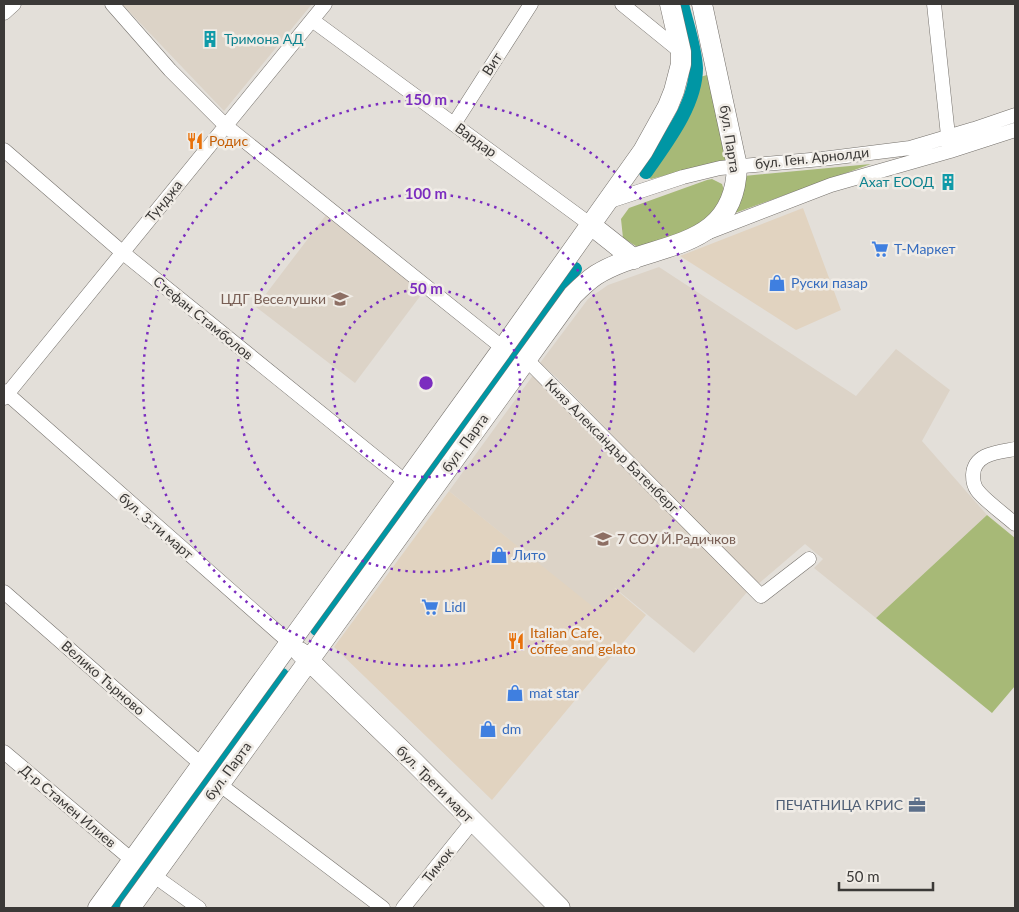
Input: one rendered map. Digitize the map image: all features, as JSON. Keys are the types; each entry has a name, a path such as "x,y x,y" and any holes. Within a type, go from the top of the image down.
{"main road":[{"name":"бул. Парта","path":"98,908 643,151 661,120 678,77 681,52 670,4"},
{"name":"бул. Парта","path":"130,908 568,301 583,285 607,270 701,235 715,224 729,205 736,182 737,166 702,4"},
{"path":"608,202 609,229 616,243"},
{"path":"591,225 634,259"},
{"name":"бул. 3-ти март","path":"289,642 308,661"},
{"name":"бул. Трети март","path":"308,661 560,908"}],"street":[{"path":"4,13 14,4"},
{"path":"112,4 170,70 226,126 503,348"},
{"name":"Тунджа","path":"5,394 325,4"},
{"name":"Вит","path":"454,124 531,4"},
{"path":"622,4 681,52"},
{"path":"934,4 947,138 950,151"},
{"name":"Вардар","path":"312,20 591,225"},
{"name":"бул. Ген. Арнолди","path":"608,202 683,178 737,166 822,159 910,148 947,138 1015,115"},
{"name":"бул. Ген. Арнолди","path":"701,235 831,184 950,151 1015,130"},
{"name":"Стефан Стамболов","path":"4,150 122,252 406,482"},
{"name":"Княз Александър Батенберг","path":"526,359 761,596 809,559"},
{"name":"бул. 3-ти март","path":"5,394 289,642"},
{"path":"1015,449 982,457 976,464 973,482 977,490 1015,524"},
{"name":"Велико Търново","path":"4,592 201,764"},
{"name":"Д-р Стамен Илиев","path":"4,752 132,860"},
{"path":"219,784 383,908"},
{"name":"Тимок","path":"403,908 473,821"},
{"path":"154,875 199,908"}],"shaded area":[{"name":"Тримона АД","path":"122,4 312,4 224,111"},
{"name":"Руски пазар","path":"803,208 841,310 796,330 680,256"},
{"name":"ЦДГ Веселушки","path":"326,215 424,291 355,383 256,307"},
{"path":"659,267 856,396 896,349 950,390 922,441 987,515 876,618 814,568 823,559 805,544 757,585 557,378 540,363 588,299 608,285"},
{"name":"7 СОУ Й.Радичков","path":"534,374 748,591 694,653 615,588 597,610 449,491"},
{"path":"449,491 597,609 614,588 646,615 492,800 334,647"}],"green space":[{"path":"707,75 730,159 651,179 647,177 687,117 698,91 700,77"},
{"path":"871,164 735,213 739,203 744,176"},
{"path":"712,179 722,184 724,190 722,201 702,225 639,248 623,238 621,219 629,208"},
{"path":"987,515 1015,538 1015,686 992,713 876,618"}],"waterway":[{"path":"646,172 678,123 691,96 695,82 694,52 682,4"},
{"path":"317,629 575,269"},
{"path":"113,908 282,675"}],"place":[{"name":"Тримона АД","path":"210,39"},
{"name":"Родис","path":"195,141"},
{"name":"Ахат ЕООД","path":"948,182"},
{"name":"Т-Маркет","path":"880,249"},
{"name":"Руски пазар","path":"777,283"},
{"name":"ЦДГ Веселушки","path":"340,299"},
{"name":"7 СОУ Й.Радичков","path":"603,539"},
{"name":"Лито","path":"499,555"},
{"name":"Lidl","path":"430,607"},
{"name":"Italian Cafe, coffee and gelato","path":"516,641"},
{"name":"mat star","path":"515,693"},
{"name":"dm","path":"488,729"},
{"name":"ПЕЧАТНИЦА КРИС","path":"917,805"}]}
